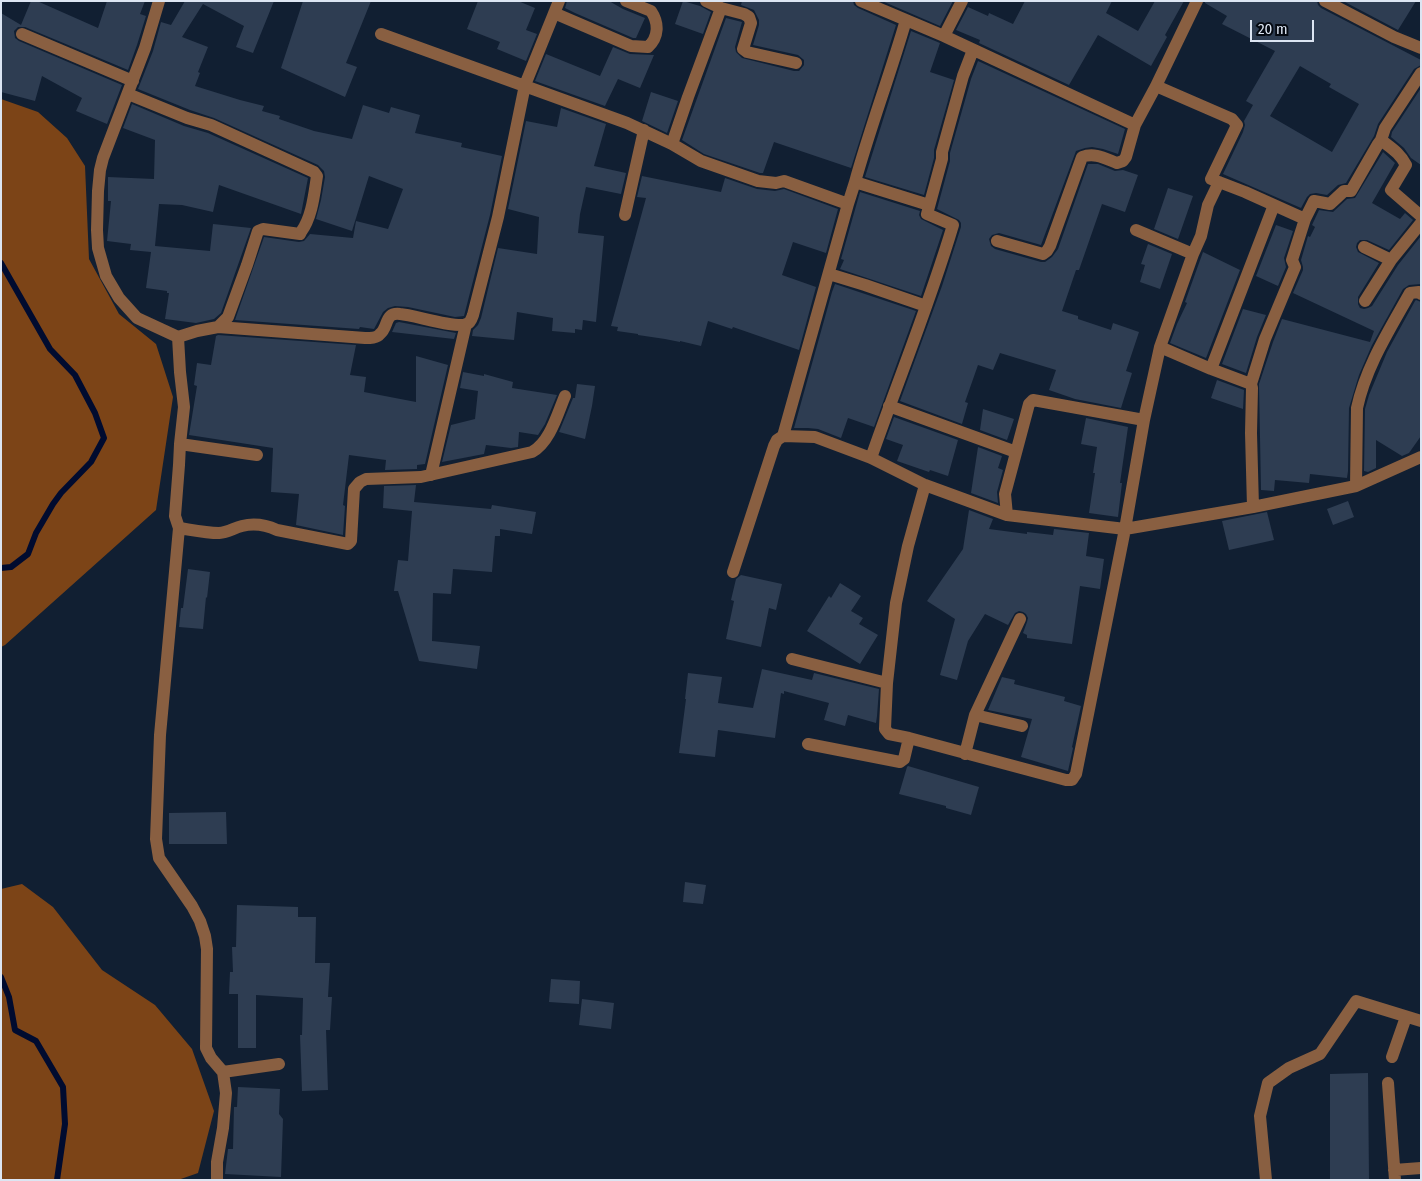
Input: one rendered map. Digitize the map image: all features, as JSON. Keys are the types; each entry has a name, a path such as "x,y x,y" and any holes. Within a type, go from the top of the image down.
{"street":[{"path":"159,1 145,48 100,170 98,248 106,276 119,298 137,318 178,337 218,327 365,338 381,334 388,319 393,314 415,316 458,325 466,324 471,320 498,217 525,85 557,7 631,46 648,47 652,43 658,29 653,14 651,11 626,1"},
{"path":"706,1 749,17 751,23 743,49 747,52 796,63"},
{"path":"861,1 944,36 1135,125"},
{"path":"944,36 962,1"},
{"path":"996,241 1043,254 1047,251 1082,157 1094,154 1118,163 1123,161 1126,157 1135,125 1197,1"},
{"path":"1325,1 1394,37 1421,48"},
{"path":"672,144 721,8"},
{"path":"783,436 866,141 894,62 906,20"},
{"path":"22,34 133,82"},
{"path":"381,34 644,130 701,161 717,167 758,181 776,183 784,181 848,204"},
{"path":"871,458 953,225 927,214 963,76 973,50"},
{"path":"1253,507 1251,384 1265,338 1295,267 1292,260 1305,219 1314,201 1330,204 1344,191 1351,191 1381,140 1384,128 1421,73"},
{"path":"1156,86 1232,119 1237,125 1211,179 1305,219"},
{"path":"128,94 187,118 211,125 314,172 317,176 308,219 300,234 262,229 258,231 228,317 218,327"},
{"path":"625,216 644,130"},
{"path":"1381,140 1395,150 1402,157 1406,165 1390,190 1421,216"},
{"path":"855,182 930,205"},
{"path":"925,485 908,546 896,603 886,683 885,728 889,734 1070,780 1075,777 1126,529 1144,420 1160,346 1201,236 1208,206 1219,182"},
{"path":"1212,369 1274,205"},
{"path":"1366,301 1392,260 1421,223"},
{"path":"1136,230 1193,254"},
{"path":"1364,247 1392,260"},
{"path":"829,274 926,306"},
{"path":"1356,486 1357,408 1359,396 1377,353 1410,293 1419,292 1421,294"},
{"path":"431,475 466,324"},
{"path":"178,337 184,407 175,516 179,528 160,735 156,839 159,858 192,906 200,920 205,936 207,949 206,1048 211,1058 223,1072 226,1093 223,1128 217,1162 217,1180"},
{"path":"1160,346 1251,384"},
{"path":"179,528 218,533 241,526 266,525 277,530 348,544 351,541 354,489 360,482 366,479 420,477 532,452 540,447 551,429 565,396"},
{"path":"1007,515 1005,494 1029,404 1033,400 1144,420"},
{"path":"889,406 1016,452"},
{"path":"733,572 774,446 777,440 783,436 815,437 871,458 925,485 1007,515 1126,529 1253,507 1356,486 1421,457"},
{"path":"180,444 257,455"},
{"path":"965,754 975,715 1020,619"},
{"path":"792,659 886,683"},
{"path":"975,715 1022,726"},
{"path":"808,744 900,762 904,760 909,738"},
{"path":"1266,1180 1260,1116 1268,1083 1289,1068 1320,1054 1356,1001 1421,1021"},
{"path":"1392,1057 1406,1017"},
{"path":"223,1072 279,1064"},
{"path":"1388,1083 1394,1175 1421,1168"}],"shaded area":[{"path":"1,99 38,112 67,138 85,166 89,259 119,314 156,344 173,397 156,510 1,647"},
{"path":"22,884 53,907 102,970 155,1005 192,1049 214,1111 198,1173 178,1180 1,1180 1,889"}],"building":[{"path":"31,1 37,1 98,28 107,1 145,1 140,14 146,16 128,70 25,27 18,27 14,31 15,38 19,41 122,85 107,124 76,111 82,98 42,76 35,101 1,92 1,13 21,25"},
{"path":"185,1 274,1 253,53 236,47 244,26 203,4 182,37 208,47 198,72 200,73 195,86 264,106 262,111 280,116 279,119 314,131 352,139 363,105 389,113 391,107 420,115 415,133 462,143 461,147 502,156 490,215 464,316 455,317 395,306 383,312 374,329 235,320 264,237 299,242 304,241 310,234 353,238 356,221 388,229 403,189 369,176 352,231 316,219 325,177 324,171 318,165 214,118 138,89 153,51 161,22 171,25"},
{"path":"303,1 371,1 346,63 357,67 345,97 281,68"},
{"path":"478,1 518,1 535,8 526,30 537,34 526,61 497,49 500,42 467,29"},
{"path":"567,1 609,1 645,18 636,38 633,38 565,8"},
{"path":"683,1 700,6 711,12 703,34 675,24"},
{"path":"742,1 853,1 854,5 858,8 896,25 851,168 774,142 763,173 760,173 704,154 682,140 726,18 742,22 735,47 736,52 742,58 794,71 799,71 804,65 804,60 798,55 753,45 759,20 754,10 741,5"},
{"path":"882,1 953,1 940,26"},
{"path":"1025,1 1112,1 1106,13 1138,31 1155,1 1184,1 1165,35 1167,37 1151,66 1098,35 1069,85 979,43 980,40 956,30 968,7 988,16 989,13 1013,24"},
{"path":"1205,1 1317,1 1321,8 1421,60 1421,65 1414,69 1378,124 1374,136 1346,183 1338,185 1327,195 1310,194 1301,208 1223,174 1243,132 1244,121 1253,105 1246,101 1275,51 1222,24 1227,16 1205,3","holes":["1300,66 1331,84 1329,87 1359,104 1332,152 1270,116"]},
{"path":"1343,1 1416,1 1398,30"},
{"path":"911,31 940,43 930,72 954,80 934,150 934,158 924,195 865,177"},
{"path":"613,47 630,54 654,55 640,88 618,79 605,106 535,81 546,54 600,76"},
{"path":"978,61 1125,129 1118,154 1092,147 1076,151 1041,245 999,233 992,235 989,239 991,246 995,249 1045,262 1058,249 1088,164 1098,164 1115,171 1123,170 1138,175 1125,212 1102,204 1079,270 1076,270 1062,311 1078,316 1078,319 1111,330 1113,323 1139,332 1126,371 1132,373 1121,408 1075,399 1049,390 1056,370 1000,353 993,370 978,365 965,402 968,403 962,424 900,401 942,286 961,227 959,220 937,209 950,161 950,153"},
{"path":"1421,88 1421,165 1411,158 1404,148 1391,137 1392,132"},
{"path":"651,92 678,101 667,133 642,121"},
{"path":"132,104 184,126 208,133 308,178 301,214 219,185 213,212 182,205 159,204 155,246 210,251 213,224 251,228 221,313 214,319 196,323 165,319 169,293 167,291 146,288 151,252 130,250 131,244 107,241 111,201 108,201 108,177 154,179 155,140 123,128"},
{"path":"561,108 606,124 594,166 626,173 621,194 586,187 580,214 578,233 604,236 596,322 583,320 582,330 575,329 575,333 552,331 553,318 517,312 514,340 472,336 473,330 481,318 498,248 537,254 539,217 508,209 526,121 557,127"},
{"path":"1383,152 1395,163 1372,203 1400,219 1405,213 1413,220 1389,250 1367,240 1360,240 1357,243 1358,252 1379,263 1358,297 1358,304 1360,308 1364,309 1372,306 1398,265 1421,236 1421,284 1409,285 1403,289 1372,345 1359,375 1349,408 1347,478 1310,474 1309,483 1275,480 1274,491 1261,490 1259,384 1282,319 1370,342 1374,331 1293,293 1303,270 1301,260 1308,236 1310,237 1315,227 1312,225 1319,210 1333,212 1347,199 1355,198"},
{"path":"642,176 721,192 725,178 757,189 775,191 784,189 838,209 826,253 793,242 782,275 816,287 799,350 733,327 732,329 708,321 701,346 617,331 618,327 611,326 646,198 637,197"},
{"path":"1168,188 1193,196 1178,239 1154,229"},
{"path":"860,192 920,211 921,219 943,230 921,296 840,269 844,260 841,259"},
{"path":"1276,225 1293,231 1284,258 1286,267 1278,286 1256,276"},
{"path":"1148,244 1172,254 1160,289 1140,282 1145,265 1141,264"},
{"path":"1203,252 1240,270 1206,358 1170,343 1187,303 1185,302"},
{"path":"835,284 916,311 874,427 848,418 841,438 818,429 794,428"},
{"path":"1416,300 1421,302 1421,436 1409,453 1402,456 1376,440 1376,468 1368,472 1364,471 1365,409 1369,395 1387,352"},
{"path":"1243,309 1266,315 1246,373 1222,364"},
{"path":"396,323 456,333 454,339 392,332"},
{"path":"216,336 356,345 350,375 366,377 364,392 416,402 416,356 448,365 425,464 417,465 417,469 385,470 386,460 349,455 343,505 345,506 343,535 296,525 299,494 271,492 273,448 189,435 197,386 194,385 197,363 211,365"},
{"path":"463,372 484,376 484,374 513,382 512,388 557,395 545,424 538,435 519,432 518,447 486,445 484,454 442,462 451,425 475,419 478,391 460,388"},
{"path":"1217,380 1244,390 1243,409 1211,398"},
{"path":"577,384 595,386 585,439 559,432 573,398 575,398"},
{"path":"983,409 1014,419 1007,440 980,430"},
{"path":"894,417 958,440 948,476 930,470 929,472 897,461 903,445 886,439"},
{"path":"1086,418 1128,427 1120,483 1122,483 1118,517 1089,513 1097,447 1081,444"},
{"path":"978,447 1002,456 998,468 1003,470 997,492 998,503 971,493"},
{"path":"416,485 414,502 491,509 492,505 536,512 532,534 500,529 500,536 495,536 492,572 453,569 451,594 433,593 432,641 480,646 477,669 419,661 398,591 394,591 398,560 408,561 412,511 383,508 384,486"},
{"path":"1348,501 1354,517 1333,525 1327,509"},
{"path":"969,510 993,519 989,529 1027,534 1027,532 1053,535 1054,529 1089,533 1086,556 1104,559 1100,589 1080,586 1072,644 1027,638 1027,635 1023,633 1028,618 1023,612 1015,613 1008,625 985,614 968,641 957,680 940,675 955,619 927,601 963,549"},
{"path":"1267,512 1274,540 1229,550 1222,521"},
{"path":"188,569 210,572 203,629 179,627"},
{"path":"741,575 782,584 776,610 769,608 761,647 726,639 734,601 731,600 736,579"},
{"path":"840,583 861,596 851,611 863,618 859,624 878,635 860,664 807,631 829,596 831,598"},
{"path":"762,669 812,680 814,673 879,689 876,723 848,715 845,726 824,720 829,703 784,691 784,694 781,693 775,738 718,730 715,757 679,753 688,673 722,677 718,703 753,708"},
{"path":"1002,677 1015,680 1014,684 1065,697 1064,701 1081,706 1068,771 1021,757 1032,719 988,710"},
{"path":"908,766 979,787 971,815 946,808 946,806 899,794"},
{"path":"226,812 227,844 169,844 169,813"},
{"path":"685,882 706,885 703,904 683,902"},
{"path":"237,905 298,907 298,917 316,917 315,963 330,963 328,997 332,997 330,1030 326,1030 328,1090 302,1091 300,1035 302,1035 303,998 256,995 256,1048 238,1048 238,994 229,994 230,972 233,972 232,947 236,947"},
{"path":"551,979 580,981 579,1004 549,1002"},
{"path":"582,999 614,1003 611,1029 579,1025"},
{"path":"1368,1073 1369,1180 1330,1180 1330,1074"},
{"path":"238,1087 280,1089 279,1114 283,1119 281,1177 225,1174 228,1149 233,1149 234,1107 237,1107"}],"waterway":[{"path":"1,263 50,349 75,375 95,413 104,438 91,462 53,504 36,533 28,554 11,567 1,568"},
{"path":"1,977 9,997 15,1030 36,1041 63,1087 65,1124 57,1180"}]}
